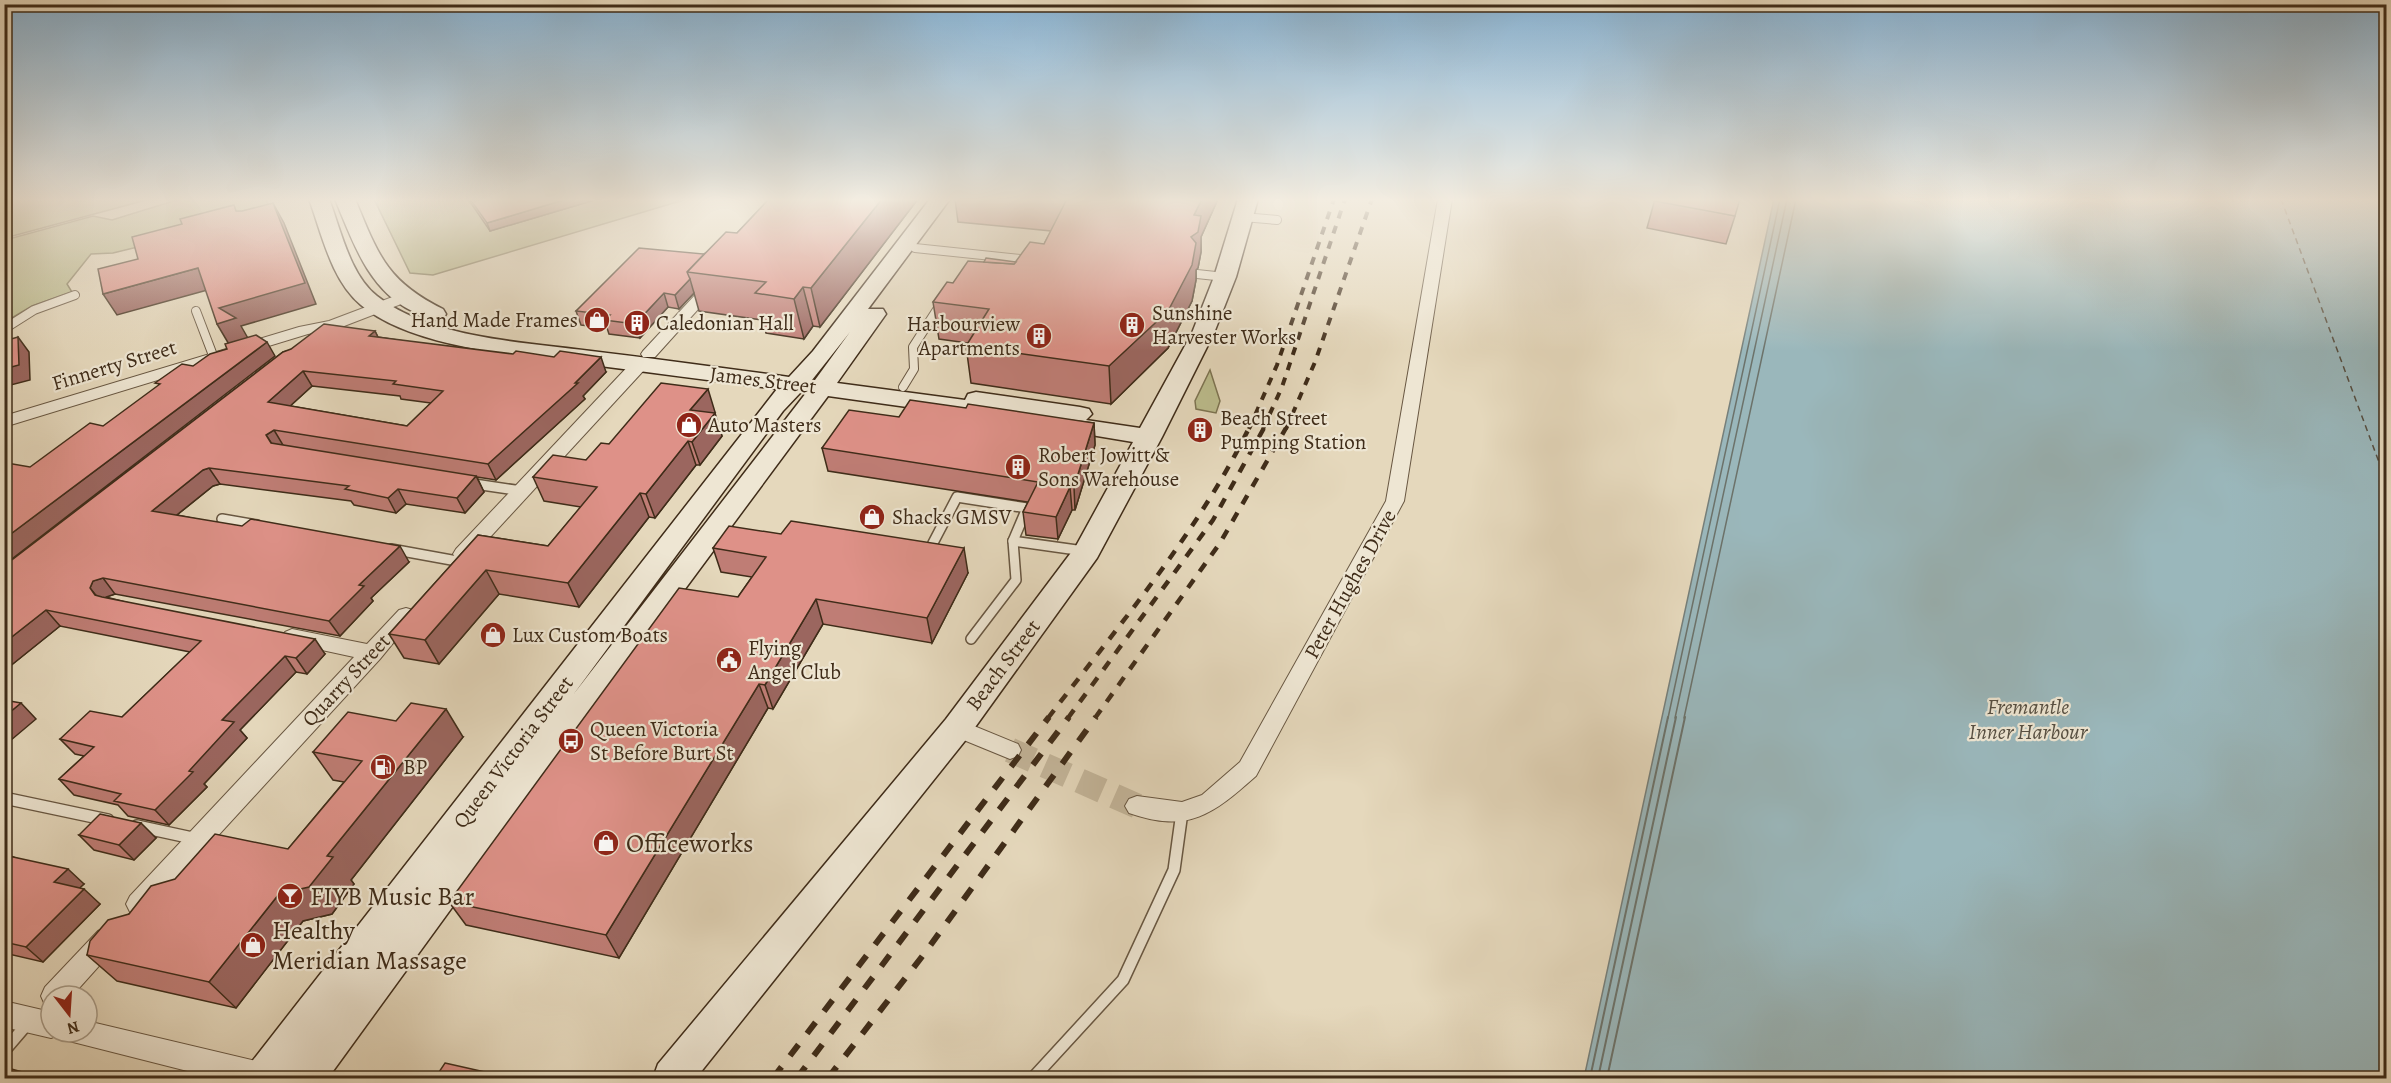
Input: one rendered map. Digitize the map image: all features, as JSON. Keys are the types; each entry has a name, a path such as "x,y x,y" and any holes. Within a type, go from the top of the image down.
{"street":[{"path":"340,250 354,285 386,299"},
{"path":"367,250 386,299"},
{"name":"Queen Victoria Street","path":"305,1078 813,381 905,250"},
{"name":"Queen Victoria Street","path":"266,1078 775,406 813,381 887,298 897,273 914,250"},
{"name":"Beach Street","path":"672,1078 957,728 1088,551 1203,333 1233,250"},
{"name":"Peter Hughes Drive","path":"1137,806 1182,812 1210,802 1248,769 1395,501 1437,250"},
{"path":"441,577 722,275"},
{"name":"Finnerty Street","path":"4,422 305,330 333,325 386,299"},
{"name":"James Street","path":"386,299 423,328 470,339 813,381 1153,430"},
{"path":"292,355 307,341 305,330"},
{"name":"James Street","path":"813,381 903,387 1153,430"},
{"name":"Quarry Street","path":"65,984 418,603"},
{"path":"267,632 372,653"},
{"path":"957,728 1010,750"},
{"path":"4,1014 39,1023"},
{"path":"99,1037 266,1078"}],"lane":[{"path":"930,250 1031,260 1035,265"},
{"path":"966,262 972,254"},
{"path":"1197,274 1225,277"},
{"path":"903,387 913,371 915,344 947,294"},
{"path":"4,330 34,310 75,296"},
{"path":"196,311 214,358"},
{"path":"463,482 522,491"},
{"path":"933,543 957,497 1027,508 1013,541 1016,580 971,639"},
{"path":"222,519 269,527"},
{"path":"1013,541 1088,551"},
{"path":"375,546 457,561"},
{"path":"4,798 199,839"},
{"path":"1033,1078 1123,980 1174,870 1182,812"},
{"name":"Quarry Street","path":"4,1051 39,1025"}],"green space":[{"path":"5,250 127,250 91,254 67,284 72,292 32,306 5,322"},
{"path":"399,250 518,250 433,275 410,273"},
{"path":"1210,370 1220,401 1216,413 1196,409 1195,401"}],"water":[{"name":"Fremantle Inner Harbour","path":"1763,250 2386,250 2386,1078 1584,1078"}],"building":[{"path":"135,250 292,250 305,283 219,308 236,318 217,324 198,268 103,294 98,269 138,259"},
{"path":"637,250 704,254 687,272 690,279 675,295 664,293 635,324 604,320 610,315 576,311"},
{"path":"709,250 842,250 811,288 803,287 794,299 755,293 766,282 687,272"},
{"path":"1025,250 1195,250 1192,265 1168,311 1109,366 966,346 989,309 933,302 947,282 953,283 968,261 1014,264"},
{"path":"986,258 1016,262 1014,264 984,262"},
{"path":"324,324 375,331 369,336 513,354 516,351 554,357 560,351 601,357 575,383 578,383 488,464 274,430 266,435 271,443 476,476 457,498 398,489 388,498 345,489 349,486 209,468 203,470 152,511 242,526 251,519 400,546 359,585 364,586 329,621 103,578 93,581 90,588 95,595 102,597 315,639 296,658 285,656 222,720 234,722 189,771 193,772 155,810 114,801 121,794 59,779 94,747 60,739 90,711 122,717 201,641 46,610 4,643 4,566 283,352 291,349","holes":["303,371 396,381 393,384 443,391 407,426 268,402"]},
{"path":"256,335 267,342 4,539 4,465 7,463 30,467 90,423 103,426 160,384 155,383 182,364 193,366 210,354 227,349 225,344"},
{"path":"18,337 19,365 4,369 4,341"},
{"path":"661,383 708,389 690,410 715,413 692,442 688,441 646,494 640,493 568,583 486,570 425,640 389,634 478,535 548,546 597,487 533,477 553,455 586,460 601,443 609,444"},
{"path":"910,400 966,408 968,404 1094,423 1074,487 1070,487 1056,517 1023,512 1038,482 822,448 849,410 899,417"},
{"path":"791,521 964,548 927,618 816,599 765,685 759,684 606,935 449,902 679,588 738,597 766,557 713,548 729,526 781,534"},
{"path":"4,700 21,703 4,717"},
{"path":"411,703 446,709 327,856 333,857 309,887 279,894 209,982 87,955 90,941 108,920 129,914 151,886 175,879 215,834 288,849 362,761 313,752 348,712 396,721"},
{"path":"100,814 141,823 119,845 79,835"},
{"path":"4,855 68,869 54,882 84,889 26,947 4,942"},
{"path":"445,1063 485,1072 481,1078 435,1078"},
{"path":"4,1067 22,1072 16,1078 4,1078"}],"ferry route":[{"path":"2300,250 2386,481"}],"tunnel":[{"path":"1010,750 1137,806"}],"railway":[{"path":"1249,429 1277,365 1317,250"},
{"path":"1263,429 1282,387 1328,250"},
{"path":"1286,429 1315,362 1354,250"},
{"path":"1048,718 1181,542 1206,505 1249,428"},
{"path":"1068,718 1213,520 1264,428"},
{"path":"1095,718 1220,543 1286,428"},
{"path":"773,1078 1049,717"},
{"path":"797,1078 1069,717"},
{"path":"828,1078 924,954 1096,717"}],"place":[{"name":"Hand Made Frames","path":"597,320"},
{"name":"Caledonian Hall","path":"637,323"},
{"name":"Sunshine Harvester Works","path":"1132,325"},
{"name":"Harbourview Apartments","path":"1039,336"},
{"name":"Auto Masters","path":"689,425"},
{"name":"Beach Street Pumping Station","path":"1200,430"},
{"name":"Robert Jowitt & Sons Warehouse","path":"1018,467"},
{"name":"Shacks GMSV","path":"872,517"},
{"name":"Lux Custom Boats","path":"493,635"},
{"name":"Flying Angel Club","path":"729,660"},
{"name":"Queen Victoria St Before Burt St","path":"571,741"},
{"name":"BP","path":"383,767"},
{"name":"Officeworks","path":"606,843"},
{"name":"FIYB Music Bar","path":"290,896"},
{"name":"Healthy Meridian Massage","path":"253,945"}]}
